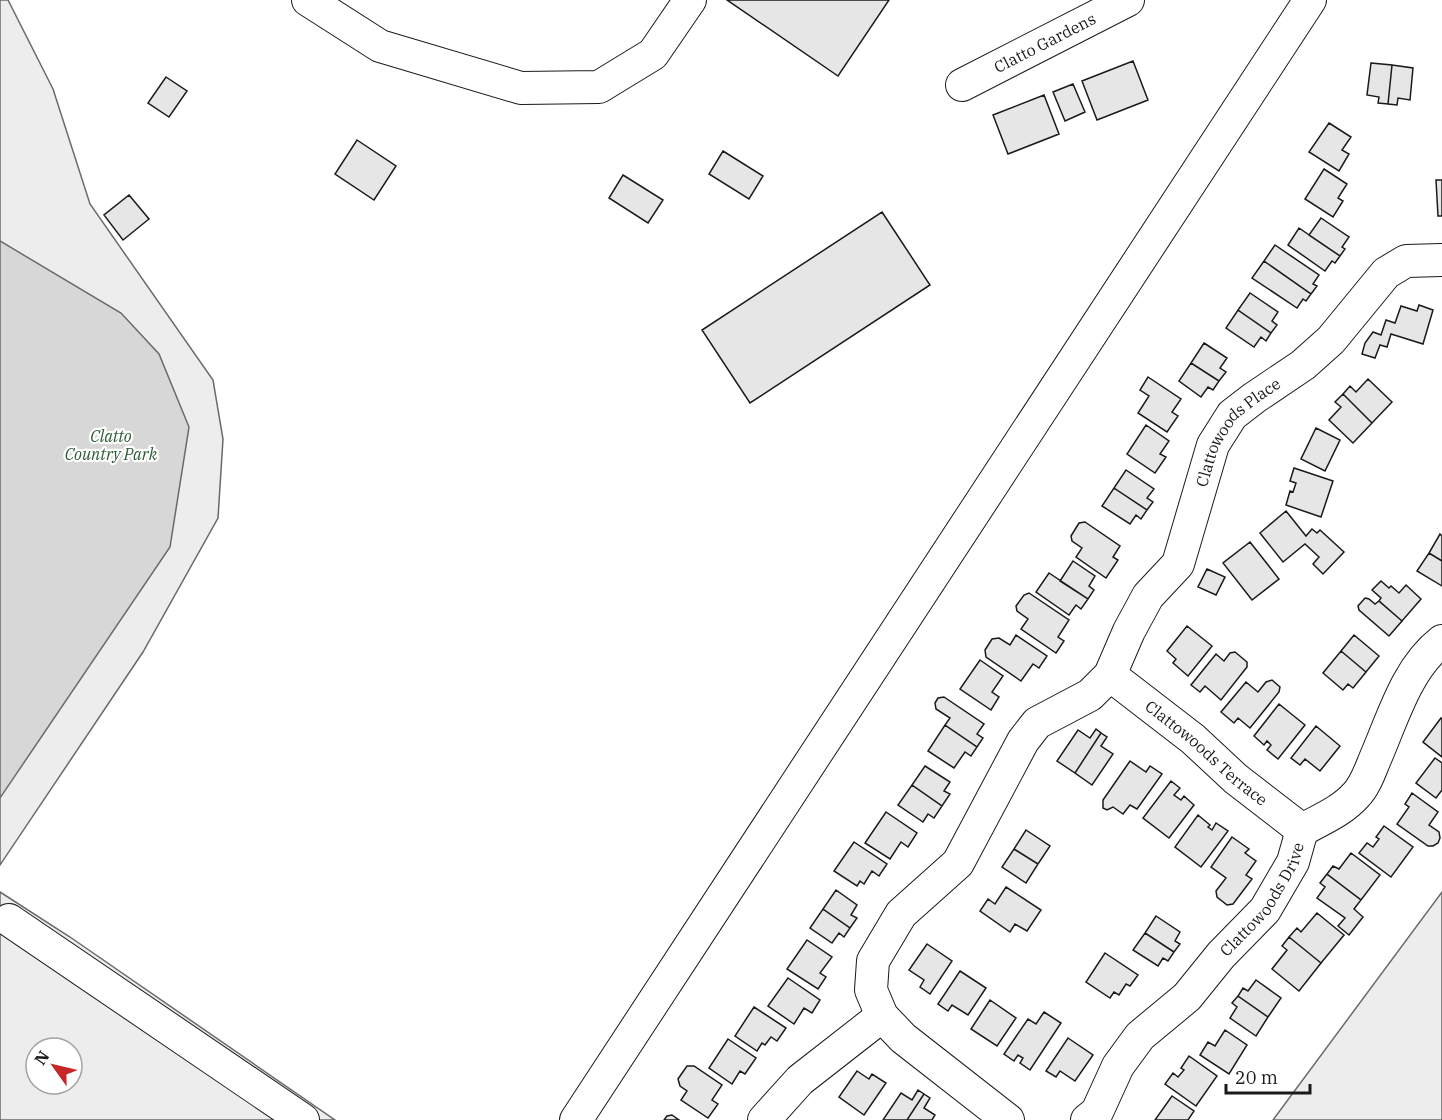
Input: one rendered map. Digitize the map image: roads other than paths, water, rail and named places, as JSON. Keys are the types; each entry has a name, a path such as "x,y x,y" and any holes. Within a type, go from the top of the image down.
{"street":[{"path":"308,0 380,46 521,88 599,87 653,54 690,0"},
{"name":"Clatto Gardens","path":"962,85 1128,0"},
{"path":"576,1120 1310,0"},
{"name":"Clattowoods Place","path":"1110,675 1129,631 1148,596 1178,564 1213,445 1232,415 1303,365 1324,346 1386,273 1406,261 1442,260"},
{"name":"Clattowoods Drive","path":"1087,1120 1097,1112 1118,1066 1140,1036 1187,997 1221,955 1265,910 1293,862 1302,830 1337,811 1356,795 1368,775 1418,664 1442,641"},
{"path":"1008,1120 903,1038 882,1016 871,990 873,961 901,914 958,863 1023,741 1037,723 1090,695 1110,675"},
{"name":"Clattowoods Terrace","path":"1110,675 1193,739 1236,779 1302,830"},
{"path":"9,920 303,1120"},
{"path":"764,1120 800,1080 882,1016"}],"park label":[{"name":"Clatto Country Park","path":"111,445"}]}
